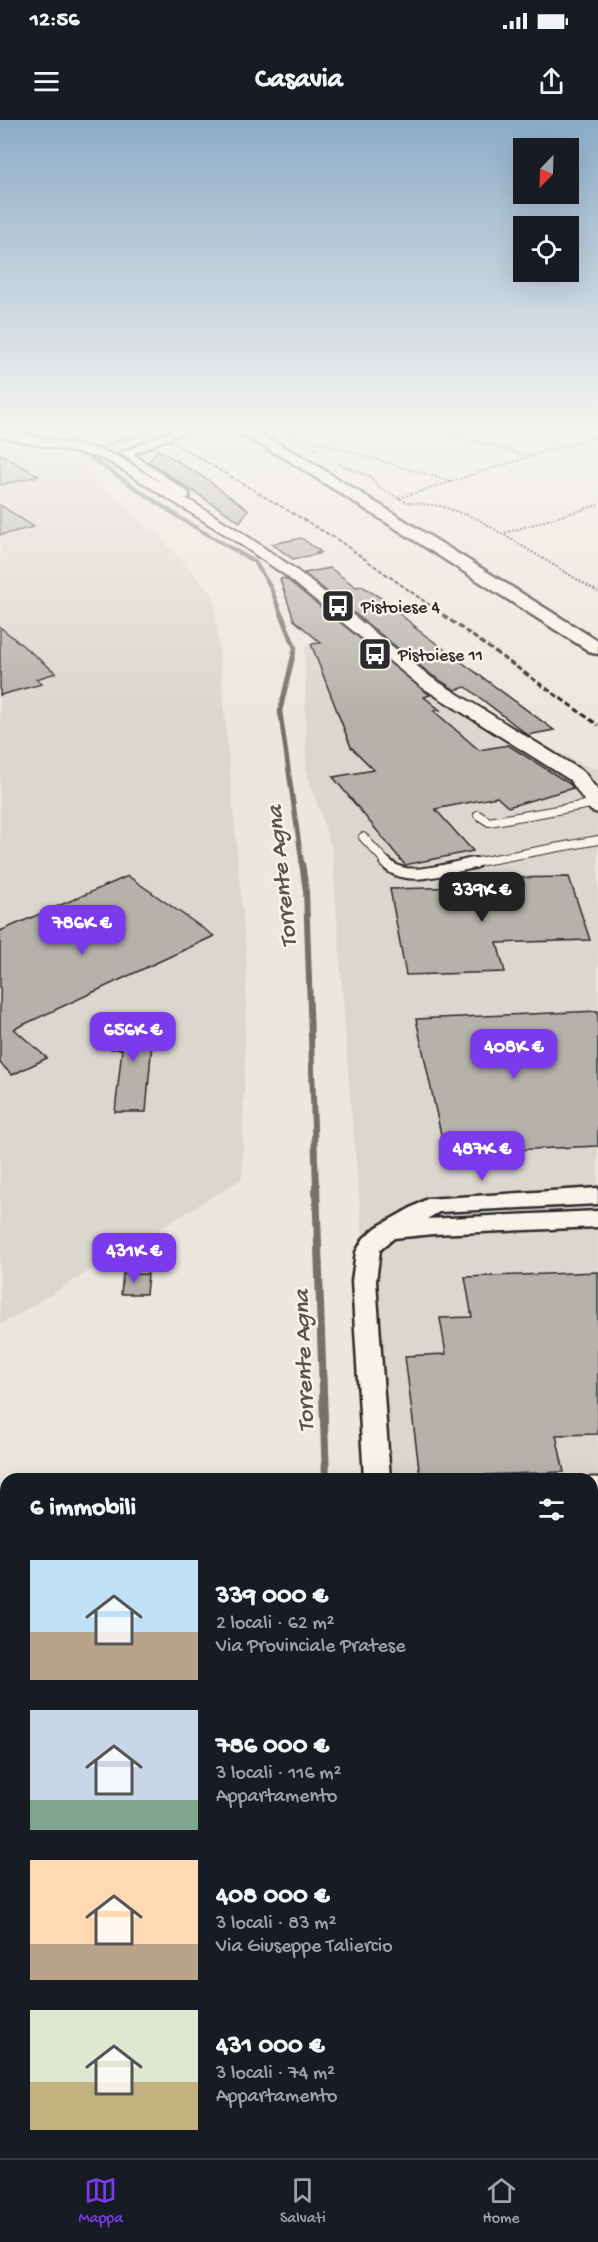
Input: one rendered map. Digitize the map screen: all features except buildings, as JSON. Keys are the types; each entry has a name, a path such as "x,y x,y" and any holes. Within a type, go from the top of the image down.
{"main road":[{"path":"395,521 598,649"}],"street":[{"path":"213,521 290,573 426,682 577,776 598,805"},
{"path":"377,1473 364,1281 367,1252 372,1244 385,1233 435,1204 598,1196"},
{"path":"385,1233 433,1226 598,1218"}],"lane":[{"path":"478,815 489,822 598,805"},
{"path":"363,837 394,871 413,873 598,840"}],"path":[{"path":"481,521 598,591"},
{"path":"500,534 544,521"}],"shaded area":[{"path":"0,521 143,521 214,596 247,962 242,1179 0,1325"},
{"path":"381,634 419,664 513,729 588,767 598,768 598,1473 384,1473 350,1097 332,850 306,769 305,646"}],"waterway":[{"name":"Torrente Agna","path":"185,521 255,562 270,586 282,616"},
{"name":"Torrente Agna","path":"282,615 295,648 280,711 302,864"},
{"name":"Torrente Agna","path":"302,863 306,891 316,1187"},
{"name":"Torrente Agna","path":"316,1186 326,1473"}],"railway":[{"path":"306,521 338,540 445,616"},
{"path":"443,615 598,725"}],"place":[{"name":"Pistoiese 4","path":"338,606"},
{"name":"Pistoiese 11","path":"375,654"}]}
